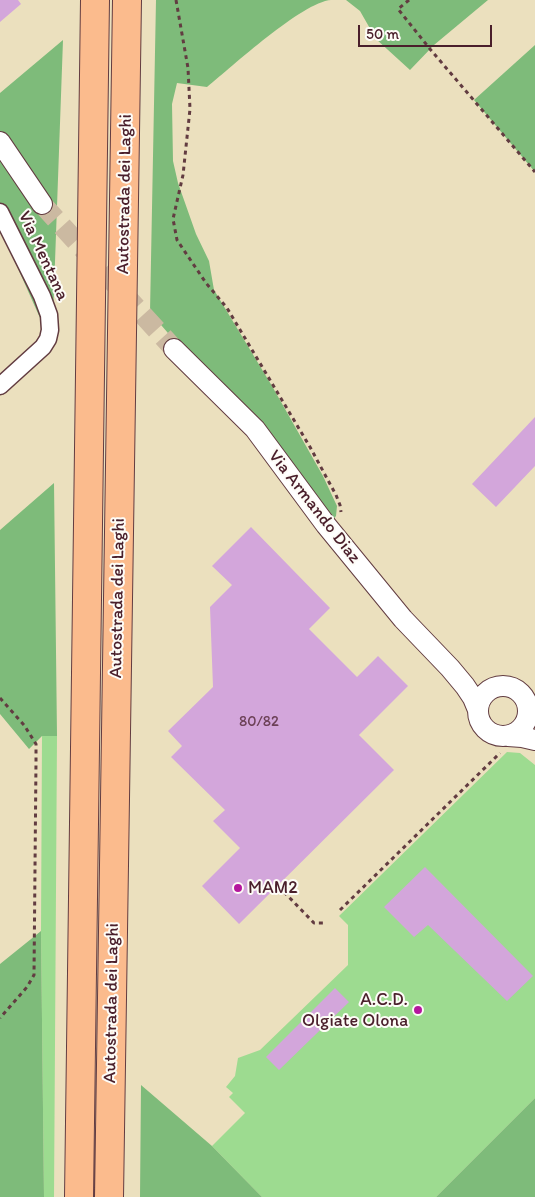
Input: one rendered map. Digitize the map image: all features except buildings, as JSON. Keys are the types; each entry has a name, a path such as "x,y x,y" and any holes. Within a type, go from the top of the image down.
{"highway":[{"name":"Autostrada dei Laghi","path":"79,1197 94,0"},
{"name":"Autostrada dei Laghi","path":"109,1197 127,0"}],"street":[{"path":"0,142 42,204"},
{"name":"Via Mentana","path":"0,212 46,306 51,323 48,339 43,347 31,360 0,386"},
{"name":"Via Armando Diaz","path":"174,349 255,430 329,530 403,619 450,668 473,698 478,710 479,719 484,727 506,742"},
{"name":"Via Armando Diaz","path":"450,668 484,685 512,687 520,692 527,701 531,712 523,727 506,742"},
{"path":"478,710 479,701 484,694 495,686"},
{"name":"Via Armando Diaz","path":"506,742 522,737 535,740"}],"path":[{"path":"176,0 188,68 190,109 184,175 173,219 177,240 206,283 227,308 336,494 341,513 338,521 329,530"},
{"path":"408,0 398,9 535,172"},
{"path":"0,698 24,725 36,744 36,770 34,975 0,1018"},
{"path":"340,910 506,742"},
{"path":"284,892 314,924 324,923"}],"green space":[{"path":"156,0 331,0 318,3 286,23 207,87 177,83 172,104 173,161 178,183 196,234 209,261 214,290 272,386 323,476 337,506 336,516 330,523 150,312"},
{"path":"346,0 488,0 434,45 410,70 376,39 360,11"},
{"path":"63,40 52,345 0,228 0,93"},
{"path":"535,45 535,172 474,100"},
{"path":"54,483 57,736 42,736 29,749 0,714 0,530"},
{"path":"42,736 57,736 54,1197 44,1197 41,931"},
{"name":"A.C.D. Olgiate Olona","path":"507,752 520,753 535,765 535,1098 436,1197 262,1197 212,1146 245,1113 229,1097 233,1093 226,1087 235,1076 238,1058 260,1050 348,965 348,925 339,916"},
{"path":"41,931 44,1197 0,1197 0,964"},
{"path":"141,1085 212,1146 262,1197 140,1197"},
{"path":"535,1098 535,1197 436,1197"}],"tunnel":[{"path":"42,204 174,349"}],"place":[{"name":"MAM2","path":"238,888"},
{"name":"A.C.D. Olgiate Olona","path":"418,1010"}]}
